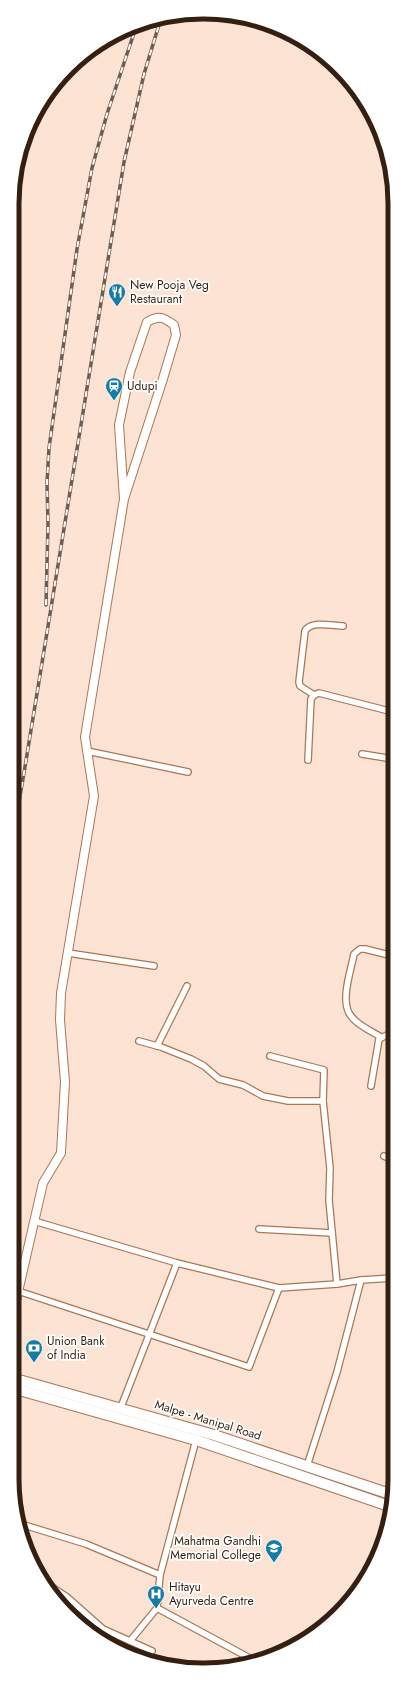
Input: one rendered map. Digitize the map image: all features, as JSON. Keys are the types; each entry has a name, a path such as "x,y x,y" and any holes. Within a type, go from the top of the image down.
{"highway":[{"name":"Malpe - Manipal Road","path":"19,1380 120,1407 214,1435 388,1493"},
{"name":"Malpe - Manipal Road","path":"19,1390 196,1440 386,1505"}],"street":[{"path":"19,1287 43,1183 61,1153 65,1082 60,1020 61,993 94,796 85,737 124,499 176,335 174,325 166,319 156,317 147,322 130,372 119,434 124,499"},
{"path":"314,695 300,686 299,682 305,631 307,627 312,625 343,626"},
{"path":"308,760 311,699 314,695 319,693 388,711"},
{"path":"87,751 188,772"},
{"path":"362,754 388,758"},
{"path":"381,1037 360,1025 354,1019 349,1013 345,1000 354,954 360,949 365,949 388,955"},
{"path":"68,953 154,966"},
{"path":"157,1046 187,986"},
{"path":"371,1086 379,1039 388,1035"},
{"path":"139,1041 157,1046 204,1066 219,1079 243,1085 263,1096 288,1101 323,1101"},
{"path":"270,1056 324,1070 323,1101 330,1168 329,1200 337,1284"},
{"path":"384,1156 388,1158"},
{"path":"34,1221 177,1263 279,1288 388,1278"},
{"path":"259,1228 332,1233"},
{"path":"120,1407 177,1263"},
{"path":"307,1466 337,1372 361,1280"},
{"path":"19,1291 249,1367 279,1288"},
{"path":"130,1641 156,1608 160,1575 196,1440"},
{"path":"337,1488 340,1477"},
{"path":"25,1525 86,1544 160,1575"},
{"path":"56,1590 67,1597 103,1629 152,1651"},
{"path":"156,1608 248,1657"}],"railway":[{"path":"19,801 124,162 144,74 159,24"},
{"path":"46,605 48,523 47,482 49,448 77,249 92,168 107,114 134,33"}],"place":[{"name":"New Pooja Veg Restaurant","path":"117,307"},
{"name":"Udupi","path":"114,401"},
{"name":"Union Bank of India","path":"34,1363"},
{"name":"Mahatma Gandhi Memorial College","path":"274,1563"},
{"name":"Hitayu Ayurveda Centre","path":"156,1609"}]}
